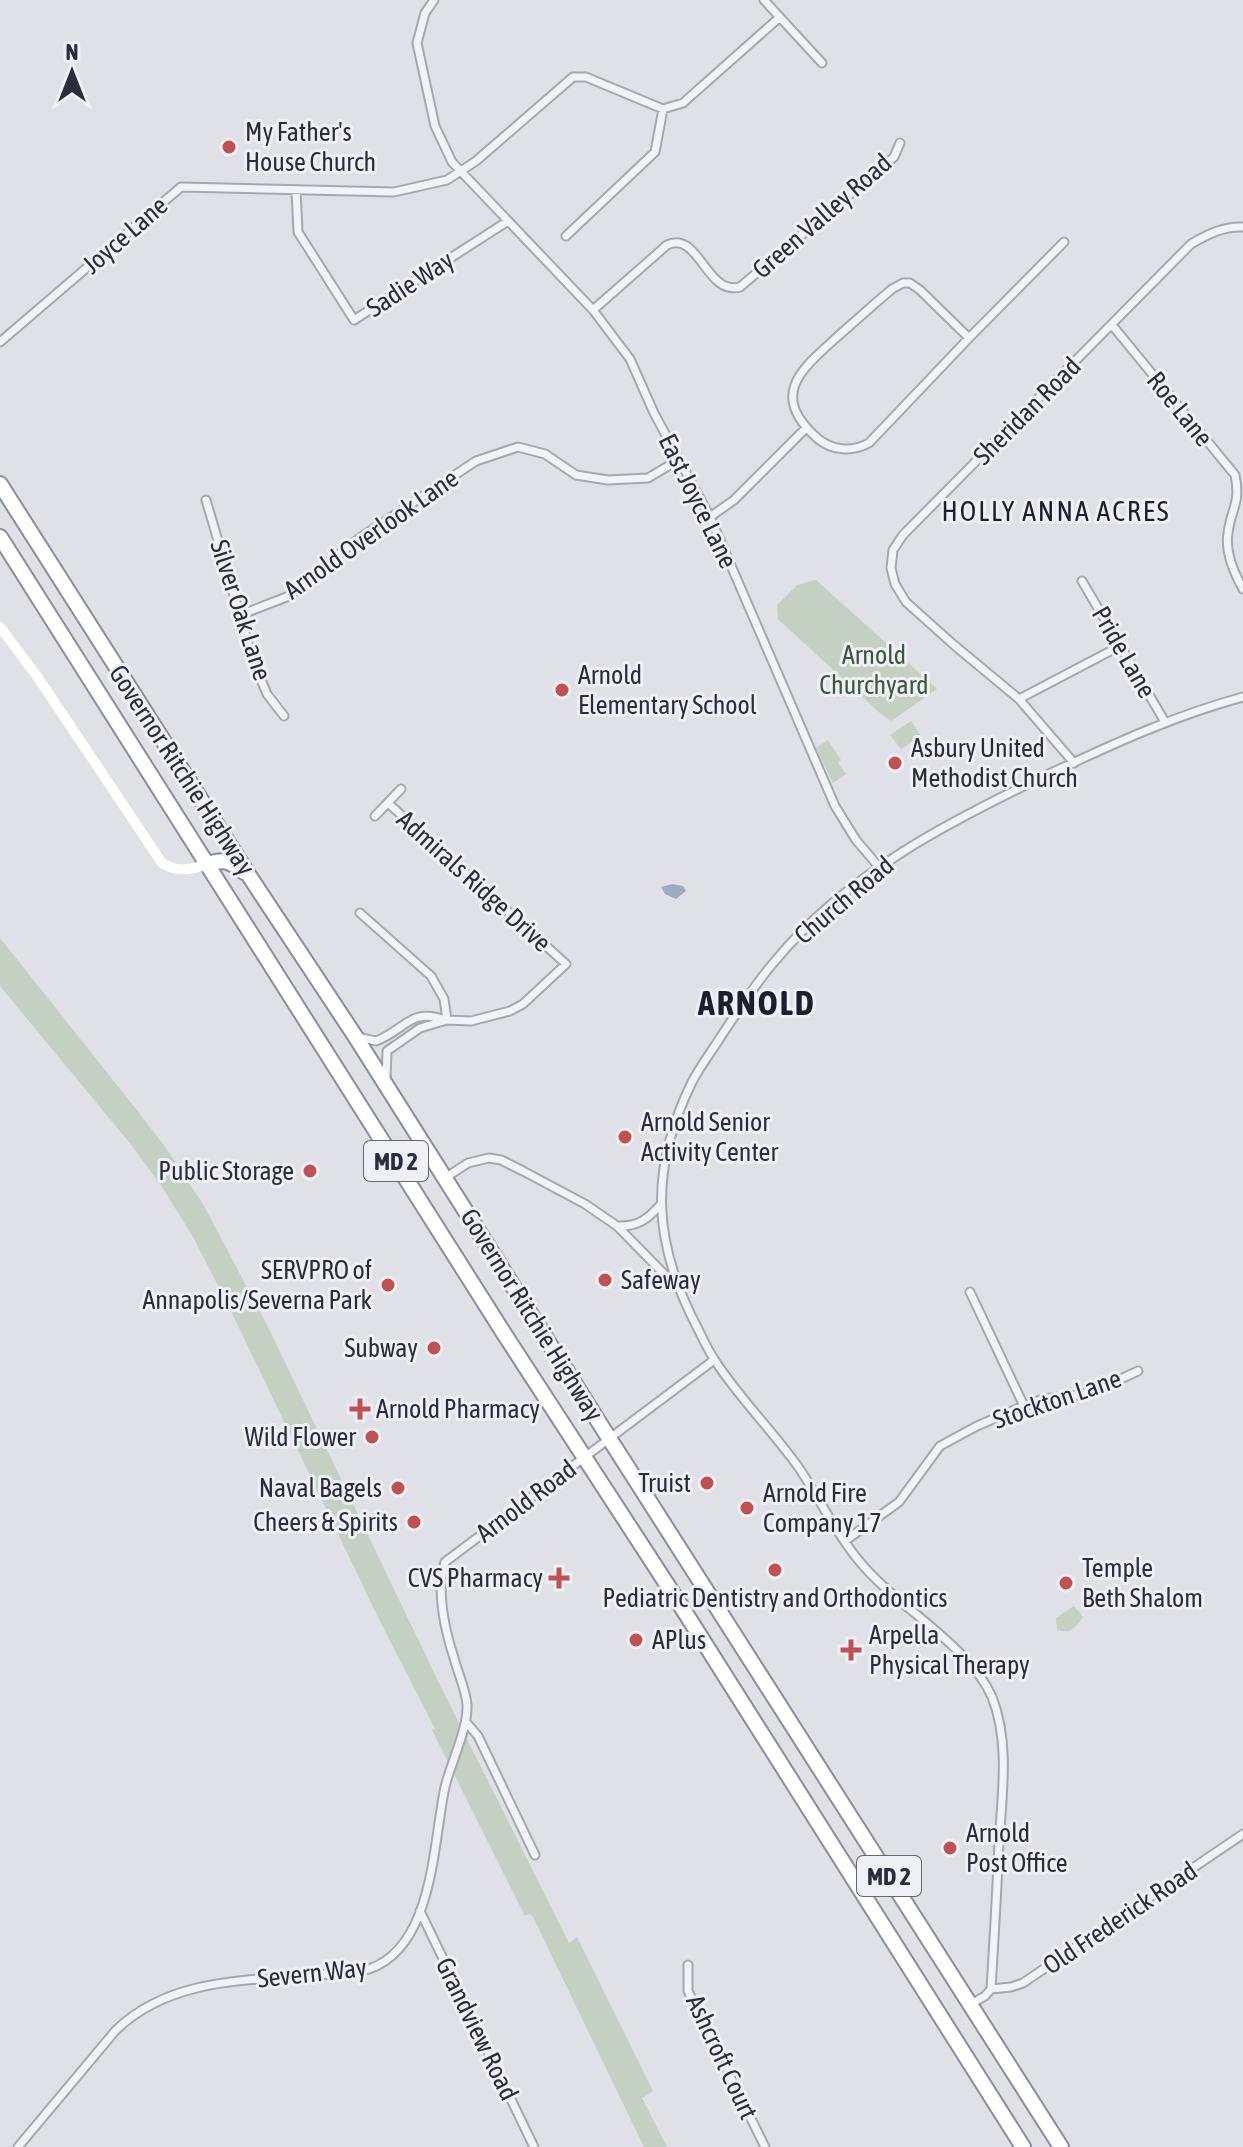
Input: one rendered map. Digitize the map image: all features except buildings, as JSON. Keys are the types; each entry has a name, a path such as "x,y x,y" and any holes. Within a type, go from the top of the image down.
{"highway":[{"name":"Governor Ritchie Highway","path":"0,484 1061,2147"},
{"name":"Governor Ritchie Highway","path":"0,537 1023,2147"},
{"path":"208,864 220,860 229,862 248,874"}],"street":[{"name":"East Joyce Lane","path":"434,0 425,13 417,43 435,126 452,162 593,310 630,359 654,413 710,517 835,806 856,840 879,867"},
{"path":"764,0 822,63"},
{"path":"566,236 655,152 663,109 683,103 780,17"},
{"name":"Joyce Lane","path":"0,342 181,187 394,192 447,180 476,161 573,77 586,77 663,109"},
{"name":"Green Valley Road","path":"593,310 674,242 686,245 723,286 740,287 894,157 900,143"},
{"name":"Sadie Way","path":"296,190 298,232 354,320 508,221"},
{"name":"Sheridan Road","path":"1074,763 1019,699 906,602 895,584 891,568 893,550 903,535 1191,244 1218,230 1243,227"},
{"path":"969,338 915,286 906,282 898,285 800,373 793,400 798,418 831,447 847,449 869,443 1064,242"},
{"name":"Roe Lane","path":"1112,325 1235,475"},
{"path":"710,517 734,500 806,428"},
{"name":"Arnold Overlook Lane","path":"240,615 289,596 361,537 476,461 518,447 545,454 576,475 608,480 648,478 680,459"},
{"path":"1243,470 1235,475 1237,500 1228,532 1228,548 1243,589"},
{"name":"Silver Oak Lane","path":"206,500 254,663 267,694 284,716"},
{"name":"Pride Lane","path":"1082,581 1165,722"},
{"path":"0,627 39,679 162,863 180,870 208,864"},
{"path":"1019,699 1120,646"},
{"name":"Church Road","path":"677,1288 667,1255 661,1204 664,1163 672,1131 693,1079 775,961 828,907 879,867 967,814 1165,722 1243,697"},
{"name":"Admirals Ridge Drive","path":"375,816 401,789"},
{"name":"Admirals Ridge Drive","path":"355,1036 376,1041 411,1020 426,1015 471,1021 510,1011 523,1004 566,964 388,803"},
{"path":"360,913 431,976 444,999 447,1020"},
{"name":"Admirals Ridge Drive","path":"386,1085 387,1051 420,1028 447,1020"},
{"path":"445,1178 468,1163 489,1158 501,1160 585,1204 617,1226 677,1288 714,1360 798,1467 860,1563 966,1660 987,1686 1001,1735 1003,1774 991,1989 971,2004"},
{"path":"617,1226 630,1227 641,1223 661,1204"},
{"path":"970,1292 1024,1406"},
{"name":"Arnold Road","path":"443,1600 443,1570 449,1558 491,1530 714,1360"},
{"name":"Stockton Lane","path":"845,1541 899,1502 940,1446 1024,1406 1043,1399 1078,1395 1101,1388 1138,1371"},
{"name":"Severn Way","path":"18,2147 116,2030 144,2007 208,1986 357,1972 378,1966 401,1947 420,1911 433,1862 445,1790 466,1722 467,1700 450,1645 443,1600"},
{"path":"466,1722 478,1736 535,1855"},
{"name":"Old Frederick Road","path":"991,1989 1023,1983 1243,1834"},
{"name":"Grandview Road","path":"420,1911 534,2147"},
{"name":"Ashcroft Court","path":"688,1965 688,1991 765,2147"}],"green space":[{"name":"Arnold Churchyard","path":"816,580 937,689 891,721 881,714 778,619 777,605 797,585"},
{"path":"911,721 921,736 901,749 890,735"},
{"path":"828,740 846,774 833,783 816,748"},
{"path":"0,938 166,1148 203,1204 269,1329 439,1683 569,1943 577,1937 653,2091 642,2098 667,2147 644,2147 533,1917 530,1914 525,1916 432,1730 435,1729 192,1235 133,1147 0,986"},
{"path":"1074,1606 1083,1617 1073,1629 1057,1630 1056,1618"}],"water":[{"path":"672,884 683,886 686,891 676,899 665,894 661,887"}],"place":[{"name":"My Father's House Church","path":"229,147"},
{"name":"Arnold Elementary School","path":"562,690"},
{"name":"Asbury United Methodist Church","path":"895,763"},
{"name":"Arnold Senior Activity Center","path":"625,1137"},
{"name":"Public Storage","path":"310,1171"},
{"name":"Safeway","path":"605,1280"},
{"name":"SERVPRO of Annapolis/Severna Park","path":"388,1285"},
{"name":"Subway","path":"434,1348"},
{"name":"Arnold Pharmacy","path":"360,1409"},
{"name":"Wild Flower","path":"372,1437"},
{"name":"Truist","path":"707,1483"},
{"name":"Naval Bagels","path":"398,1488"},
{"name":"Arnold Fire Company 17","path":"747,1508"},
{"name":"Cheers & Spirits","path":"414,1522"},
{"name":"Pediatric Dentistry and Orthodontics","path":"775,1570"},
{"name":"CVS Pharmacy","path":"559,1578"},
{"name":"Temple Beth Shalom","path":"1066,1583"},
{"name":"APlus","path":"636,1640"},
{"name":"Arpella Physical Therapy","path":"851,1650"},
{"name":"Arnold Post Office","path":"950,1848"}],"district":[{"name":"HOLLY ANNA ACRES","path":"1056,511"},
{"name":"ARNOLD","path":"757,1002"}]}
